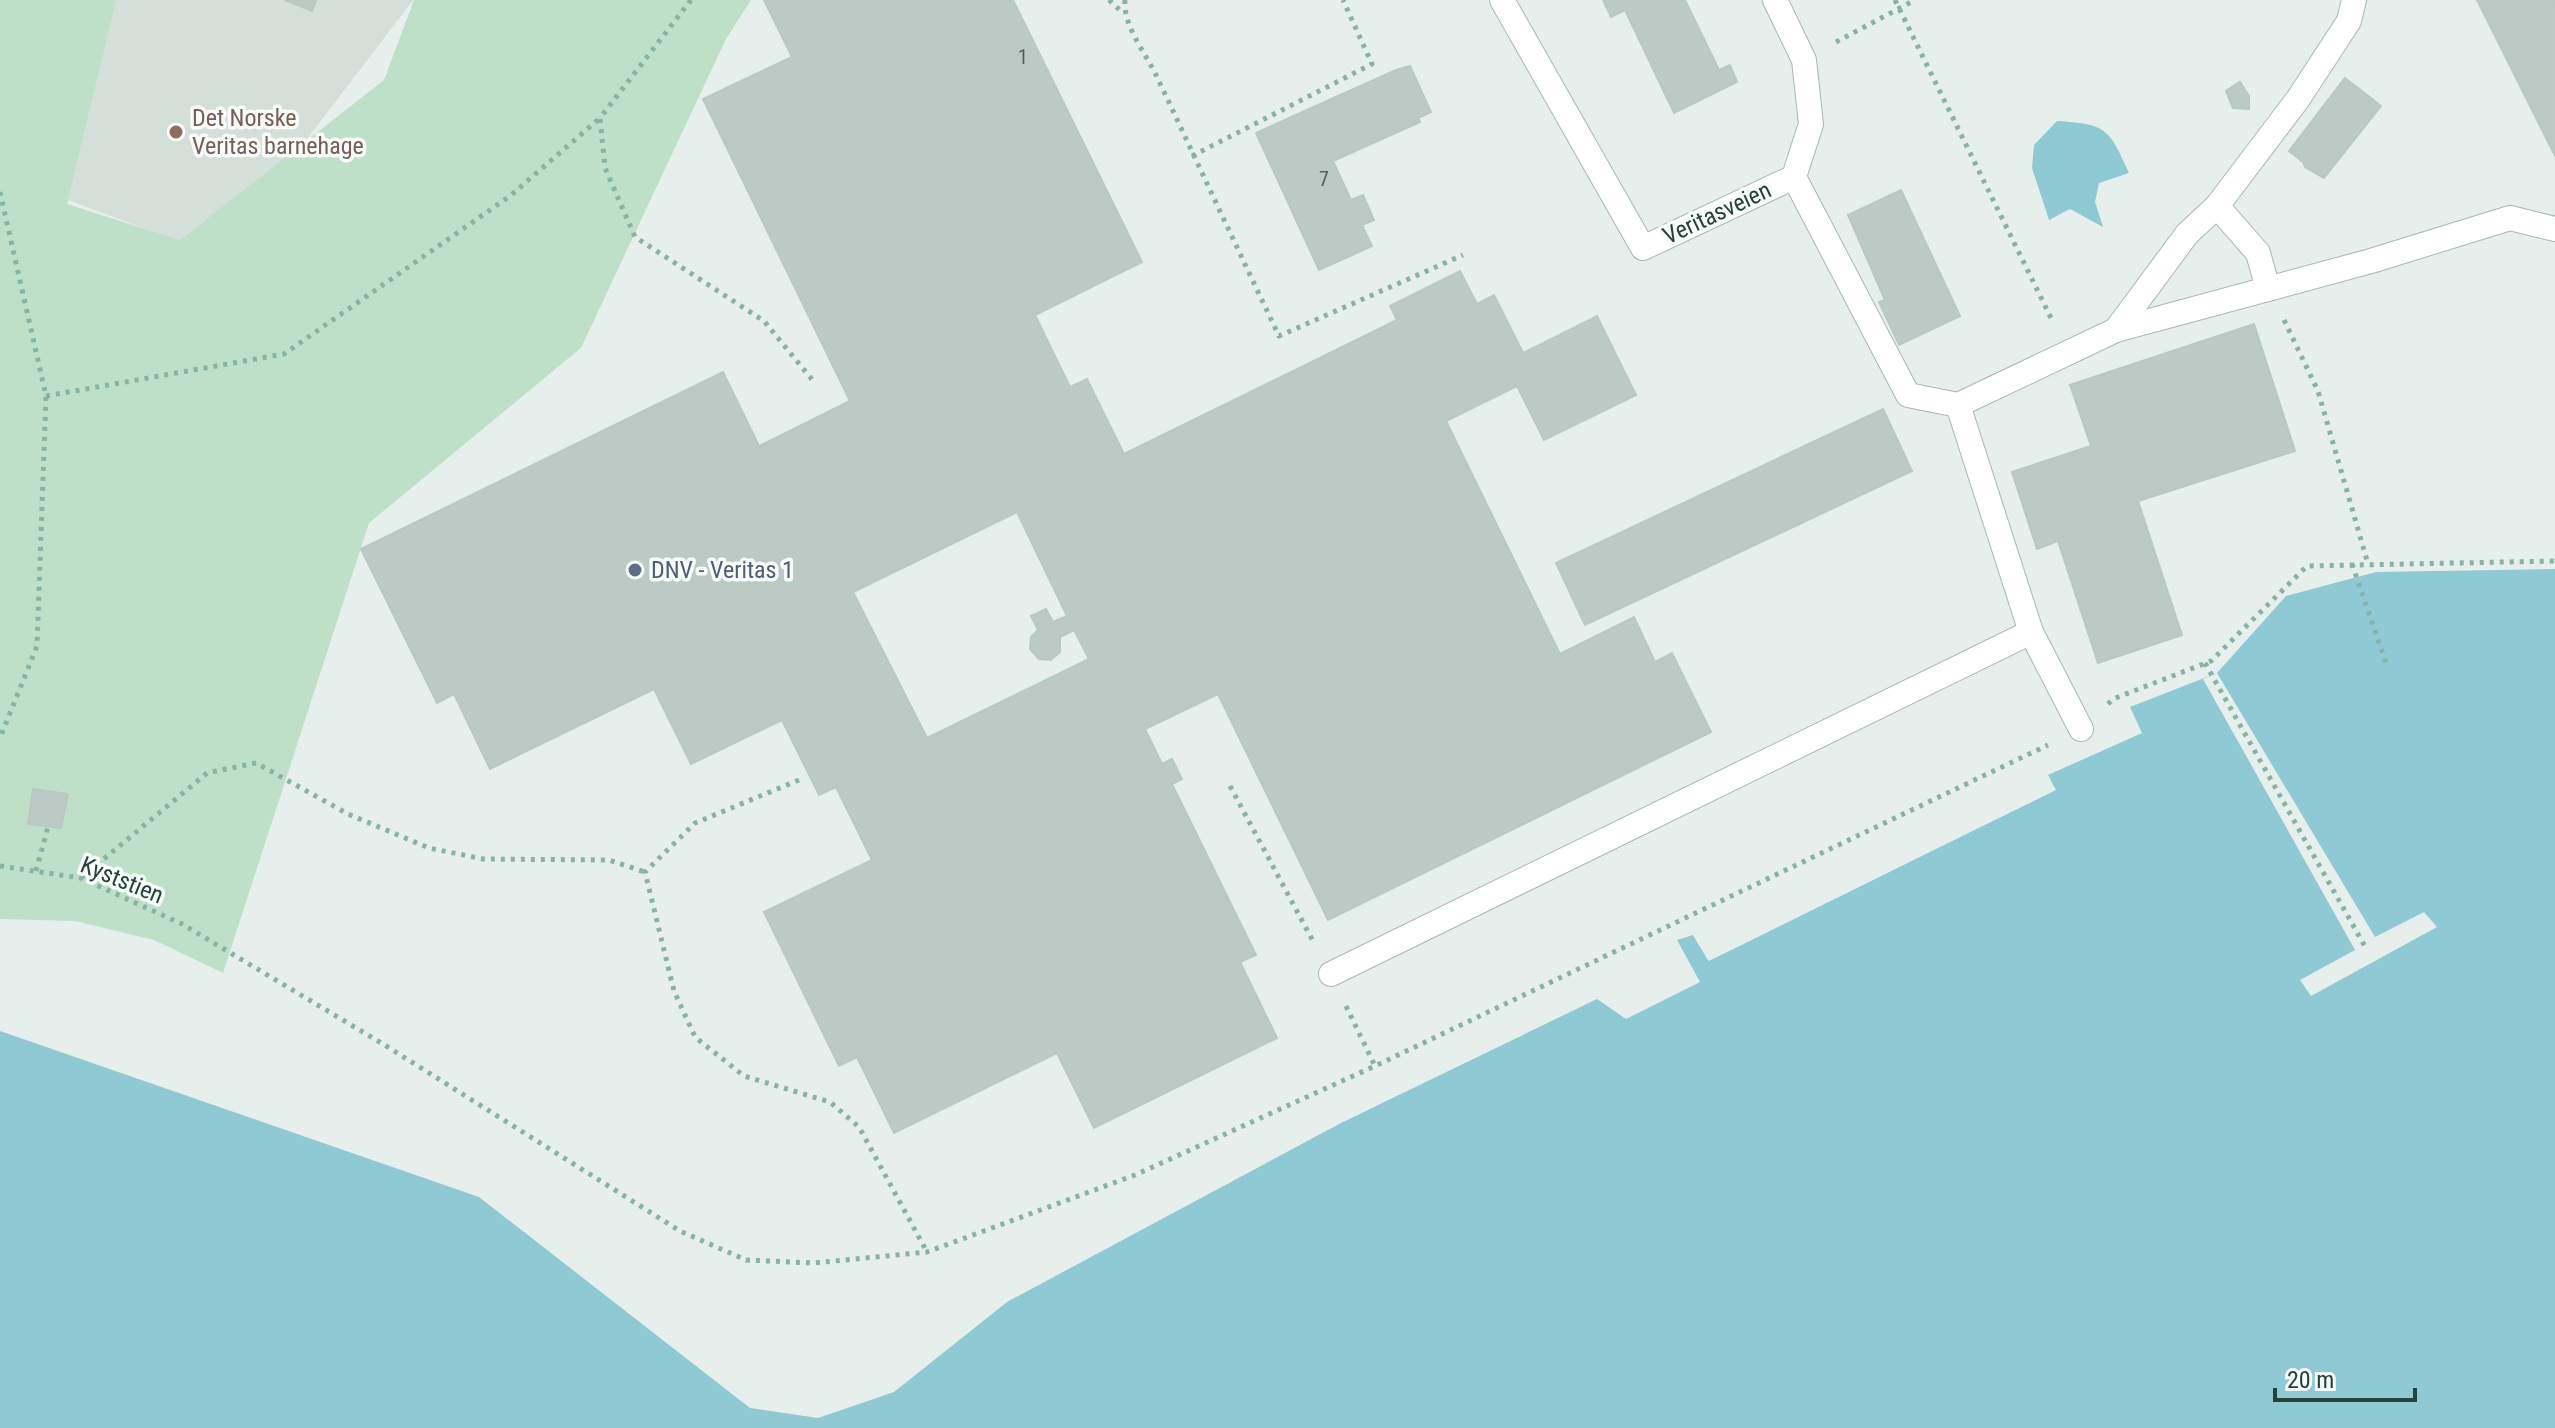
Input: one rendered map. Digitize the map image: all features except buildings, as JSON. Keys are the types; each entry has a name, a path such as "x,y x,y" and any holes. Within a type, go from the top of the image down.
{"lane":[{"name":"Veritasveien","path":"1502,0 1643,248 1794,177 1811,124 1804,60 1775,0"},
{"path":"2116,330 2187,234 2217,206 2298,99 2349,21 2354,0"},
{"path":"1794,177 1908,395 1958,405 2116,330 2510,218 2555,229"},
{"path":"2217,206 2258,253 2268,289"},
{"path":"1958,405 2031,632 2081,729"},
{"path":"1331,974 2031,632"}],"path":[{"path":"46,396 284,354 510,196 600,118 691,0"},
{"path":"1109,0 1124,14 1156,75 1279,336 1463,255"},
{"path":"1124,14 1125,0"},
{"path":"1192,156 1372,64 1343,0"},
{"path":"1895,0 2068,353"},
{"path":"1804,60 1915,0"},
{"path":"600,118 605,168 635,237 764,321 814,382"},
{"path":"0,192 46,396 37,646 0,738"},
{"path":"2268,289 2318,391 2368,564"},
{"path":"2352,564 2386,663"},
{"path":"2205,663 2367,950"},
{"path":"81,878 207,773 256,763 348,814 429,848 483,859 609,860 645,872"},
{"path":"645,872 695,823 799,780"},
{"path":"1230,786 1331,974 1375,1066"},
{"path":"36,871 48,827"},
{"name":"Kyststien","path":"0,866 81,878 182,924"},
{"path":"645,872 674,991 695,1037 744,1076 830,1102 859,1127 927,1252"}],"shaded area":[{"name":"Det Norske Veritas barnehage","path":"46,0 413,0 218,256 52,194"}],"green space":[{"path":"0,0 116,0 67,204 180,240 384,80 414,0 751,0 726,39 581,348 369,523 223,973 154,940 75,921 0,919"}],"water":[{"path":"2057,121 2086,124 2104,131 2116,146 2129,173 2099,183 2095,202 2103,227 2070,209 2049,220 2032,168 2034,145"},
{"path":"2555,569 2555,1428 0,1428 0,1031 479,1197 750,1408 818,1418 894,1392 1007,1302 1341,1123 1597,999 1626,1019 1700,982 1677,940 1693,935 1709,961 2055,790 2048,775 2142,733 2130,707 2217,673 2286,596 2376,572"}],"pier":[{"path":"2217,673 2375,937 2424,912 2437,927 2311,996 2300,980 2355,950 2203,679"},
{"path":"2046,772 2056,790 1708,960 1693,935 1697,933 1710,956 2050,788 2044,776"}],"place":[{"name":"Det Norske Veritas barnehage","path":"176,132"},
{"name":"DNV - Veritas 1","path":"635,570"}]}
